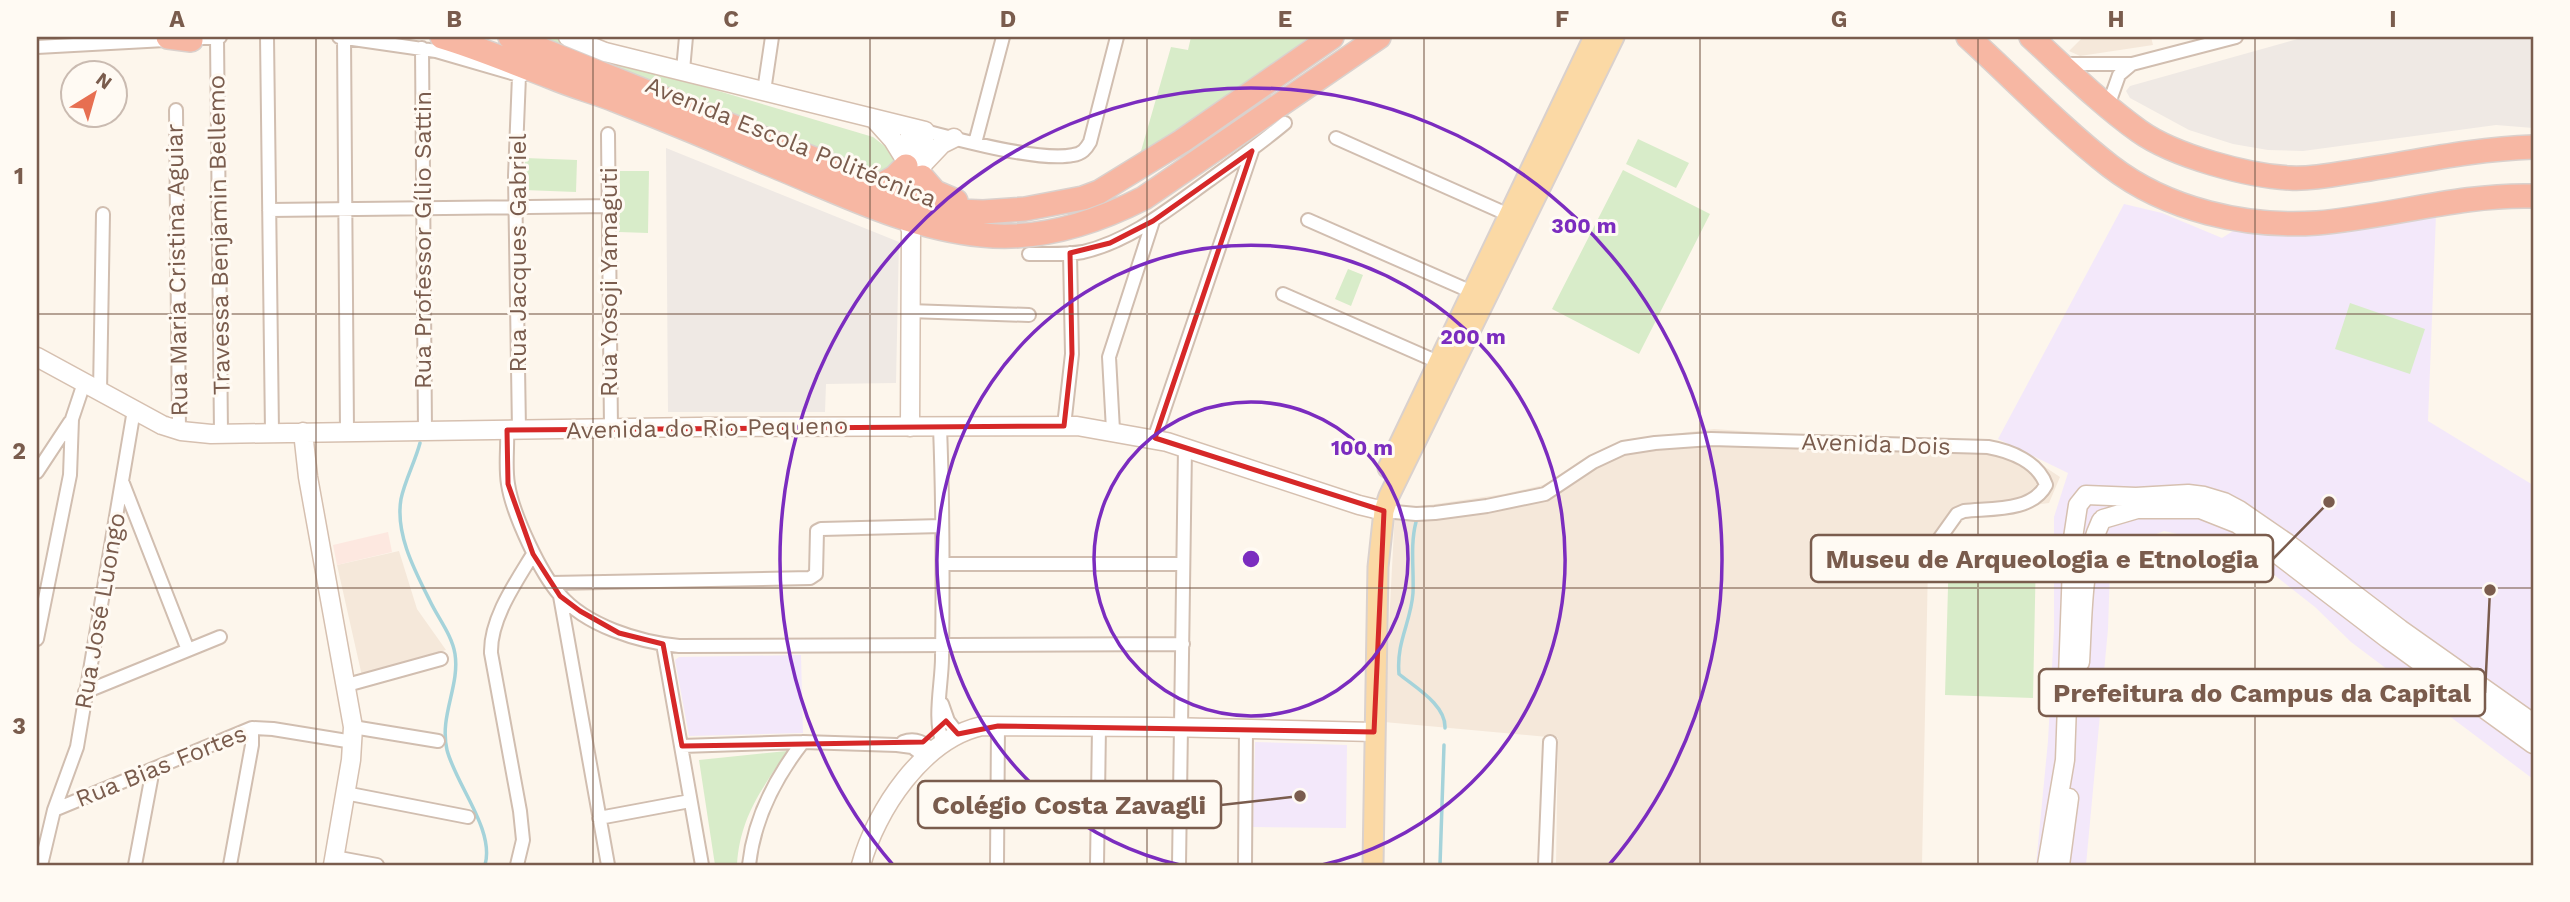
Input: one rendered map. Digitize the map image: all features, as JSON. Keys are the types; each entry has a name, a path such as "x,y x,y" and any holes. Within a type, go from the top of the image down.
{"highway":[{"path":"168,37 191,40"},
{"name":"Avenida Escola Politécnica","path":"510,37 881,186 942,229 984,236 1024,235 1060,230 1119,211 1144,198 1379,37"},
{"name":"Avenida Escola Politécnica","path":"432,42 475,47 644,112 828,189 911,209 993,211 1059,203 1100,192 1173,147 1332,37"},
{"path":"1968,37 2111,167 2163,197 2208,212 2256,222 2318,223 2476,198 2533,196"},
{"path":"2031,37 2141,133 2165,145 2235,170 2292,178 2341,174 2468,152 2533,147"},
{"path":"644,112 664,114 678,103"},
{"path":"881,186 914,167 935,192 993,211"}],"main road":[{"path":"1360,865 1378,567 1377,491 1594,37"},
{"path":"1378,510 1389,496 1614,37"},
{"path":"1368,732 1373,865"}],"street":[{"path":"37,47 218,37"},
{"name":"Travessa Benjamin Bellemo","path":"218,37 221,433"},
{"path":"267,37 272,432"},
{"name":"Avenida Escola Politécnica","path":"338,37 432,42 473,61 519,76 552,78"},
{"path":"568,37 606,44 683,70 875,120 975,143 1061,156 1081,153 1090,142 1117,37"},
{"path":"678,103 686,37"},
{"path":"764,91 772,37"},
{"path":"975,143 1003,37"},
{"path":"2060,64 2132,64 2236,37"},
{"path":"344,38 347,432"},
{"name":"Rua Professor Gílio Sattin","path":"425,431 423,208 432,42"},
{"path":"2108,106 2119,75 2132,64"},
{"name":"Rua Jacques Gabriel","path":"519,76 513,430 508,484 519,522 533,554 560,596"},
{"name":"Rua Maria Cristina Aguiar","path":"176,110 179,430"},
{"path":"875,120 914,167"},
{"path":"1029,254 1080,253 1110,243 1153,221 1252,151 1285,123"},
{"path":"910,427 911,209 918,130"},
{"name":"Rua Yosoji Yamaguti","path":"608,134 611,429"},
{"path":"914,167 942,144 954,138"},
{"path":"1336,138 1509,215"},
{"path":"1154,439 1252,151"},
{"path":"269,210 610,206"},
{"path":"37,472 92,387 103,214"},
{"path":"1308,220 1472,292"},
{"path":"1113,430 1109,357 1153,221"},
{"path":"1064,426 1072,354 1070,253"},
{"path":"1283,294 1438,362"},
{"path":"909,312 1029,315"},
{"name":"Avenida do Rio Pequeno","path":"37,357 162,425 179,430 221,433 1064,426 1113,430 1154,439 1378,510"},
{"name":"Rua José Luongo","path":"41,865 54,810 77,747 134,410"},
{"path":"37,639 70,475 72,419"},
{"path":"937,743 941,697 943,564 940,427"},
{"path":"303,432 308,477 347,685 353,734 333,861 377,865"},
{"name":"Avenida Dois","path":"1378,510 1435,513 1545,494 1593,462 1623,448 1711,439 1988,447 2030,463 2044,479 2046,485 2042,493 2030,502 1957,514 1922,563"},
{"path":"1180,865 1185,448"},
{"path":"122,481 188,650"},
{"path":"2047,865 2065,760 2073,538 2080,500 2086,495 2136,497 2188,494 2224,502 2239,510 2287,543 2401,639 2533,744"},
{"path":"2060,865 2073,761 2087,565 2094,534 2106,512 2106,504 2094,495"},
{"path":"2077,511 2080,518 2087,523 2137,509 2200,509 2218,514 2238,524 2401,639 2533,723"},
{"path":"551,583 810,578 816,574 817,531 821,529 942,526"},
{"path":"517,865 523,840 520,811 491,653 491,639 512,591 533,554"},
{"path":"943,564 1183,564"},
{"path":"37,590 49,572"},
{"path":"560,596 619,633 663,644 1183,644"},
{"path":"560,596 608,865"},
{"path":"85,692 220,637"},
{"path":"663,644 702,865"},
{"path":"347,685 441,659"},
{"path":"861,865 867,844 888,803 937,743 948,721 941,697"},
{"path":"682,746 803,742 897,745 917,750 982,726 1368,732"},
{"path":"997,865 998,726"},
{"path":"1097,865 1099,727"},
{"path":"230,865 252,745 252,728"},
{"name":"Rua Bias Fortes","path":"54,810 252,728 438,741"},
{"path":"1245,865 1246,729"},
{"path":"749,865 758,824 769,795 803,742"},
{"path":"1545,865 1550,743"},
{"path":"135,865 153,769"},
{"path":"345,793 468,817"},
{"path":"599,818 690,801"}],"highlighted area":[{"path":"1252,151 1155,438 1384,511 1374,732 998,726 958,734 946,721 923,742 682,746 663,644 619,633 580,611 560,596 533,554 508,484 507,430 1064,426 1072,354 1070,253 1110,243 1153,221"}],"shaded area":[{"path":"2083,37 2151,37 2153,45 2080,56 2069,51"},
{"path":"2305,37 2533,37 2533,128 2496,125 2303,151 2268,150 2233,144 2189,130 2130,98 2126,91 2130,86"},
{"path":"666,148 899,242 896,383 826,384 825,412 668,412"},
{"path":"2124,204 2162,213 2222,238 2233,231 2284,236 2320,234 2436,215 2428,421 2533,485 2533,779 2351,642 2315,607 2259,563 2209,541 2164,531 2128,545 2110,569 2108,629 2086,865 2036,865 2048,741 2054,630 2054,517 2068,473 1998,439"},
{"path":"1714,429 1921,444 1997,441 2060,477 2049,503 1966,514 1928,564 1922,865 1556,865 1558,738 1384,722 1395,510 1504,494 1543,485 1631,439"},
{"path":"388,532 392,552 337,565 333,545"},
{"path":"399,551 417,609 446,650 362,676 337,565"},
{"path":"801,655 803,733 689,736 675,660 679,657"},
{"path":"1255,742 1347,745 1346,828 1253,827"}],"green space":[{"path":"530,37 557,37 614,60 873,137 891,151 899,171 885,180"},
{"path":"1191,37 1309,37 1226,101 1139,158 1171,47 1188,50"},
{"path":"1638,139 1689,163 1676,188 1626,164"},
{"path":"525,158 577,160 576,192 524,190"},
{"path":"1623,170 1710,214 1639,354 1552,309"},
{"path":"620,171 649,171 648,233 619,232"},
{"path":"1348,269 1363,275 1351,306 1335,299"},
{"path":"2350,303 2425,329 2410,374 2335,349"},
{"path":"1949,551 2036,553 2033,698 1945,695"},
{"path":"787,751 754,804 743,832 737,865 715,865 699,760"}],"waterway":[{"path":"420,443 401,499 401,525 413,565 448,633 455,654 455,678 445,737 452,764 485,837 485,865"},
{"path":"1416,522 1413,593 1400,652 1399,674 1435,704 1441,712 1445,728"},
{"path":"1440,865 1444,745"}],"place":[{"name":"Museu de Arqueologia e Etnologia","path":"2329,502"},
{"name":"Prefeitura do Campus da Capital","path":"2490,590"},
{"name":"Colégio Costa Zavagli","path":"1300,796"}]}
